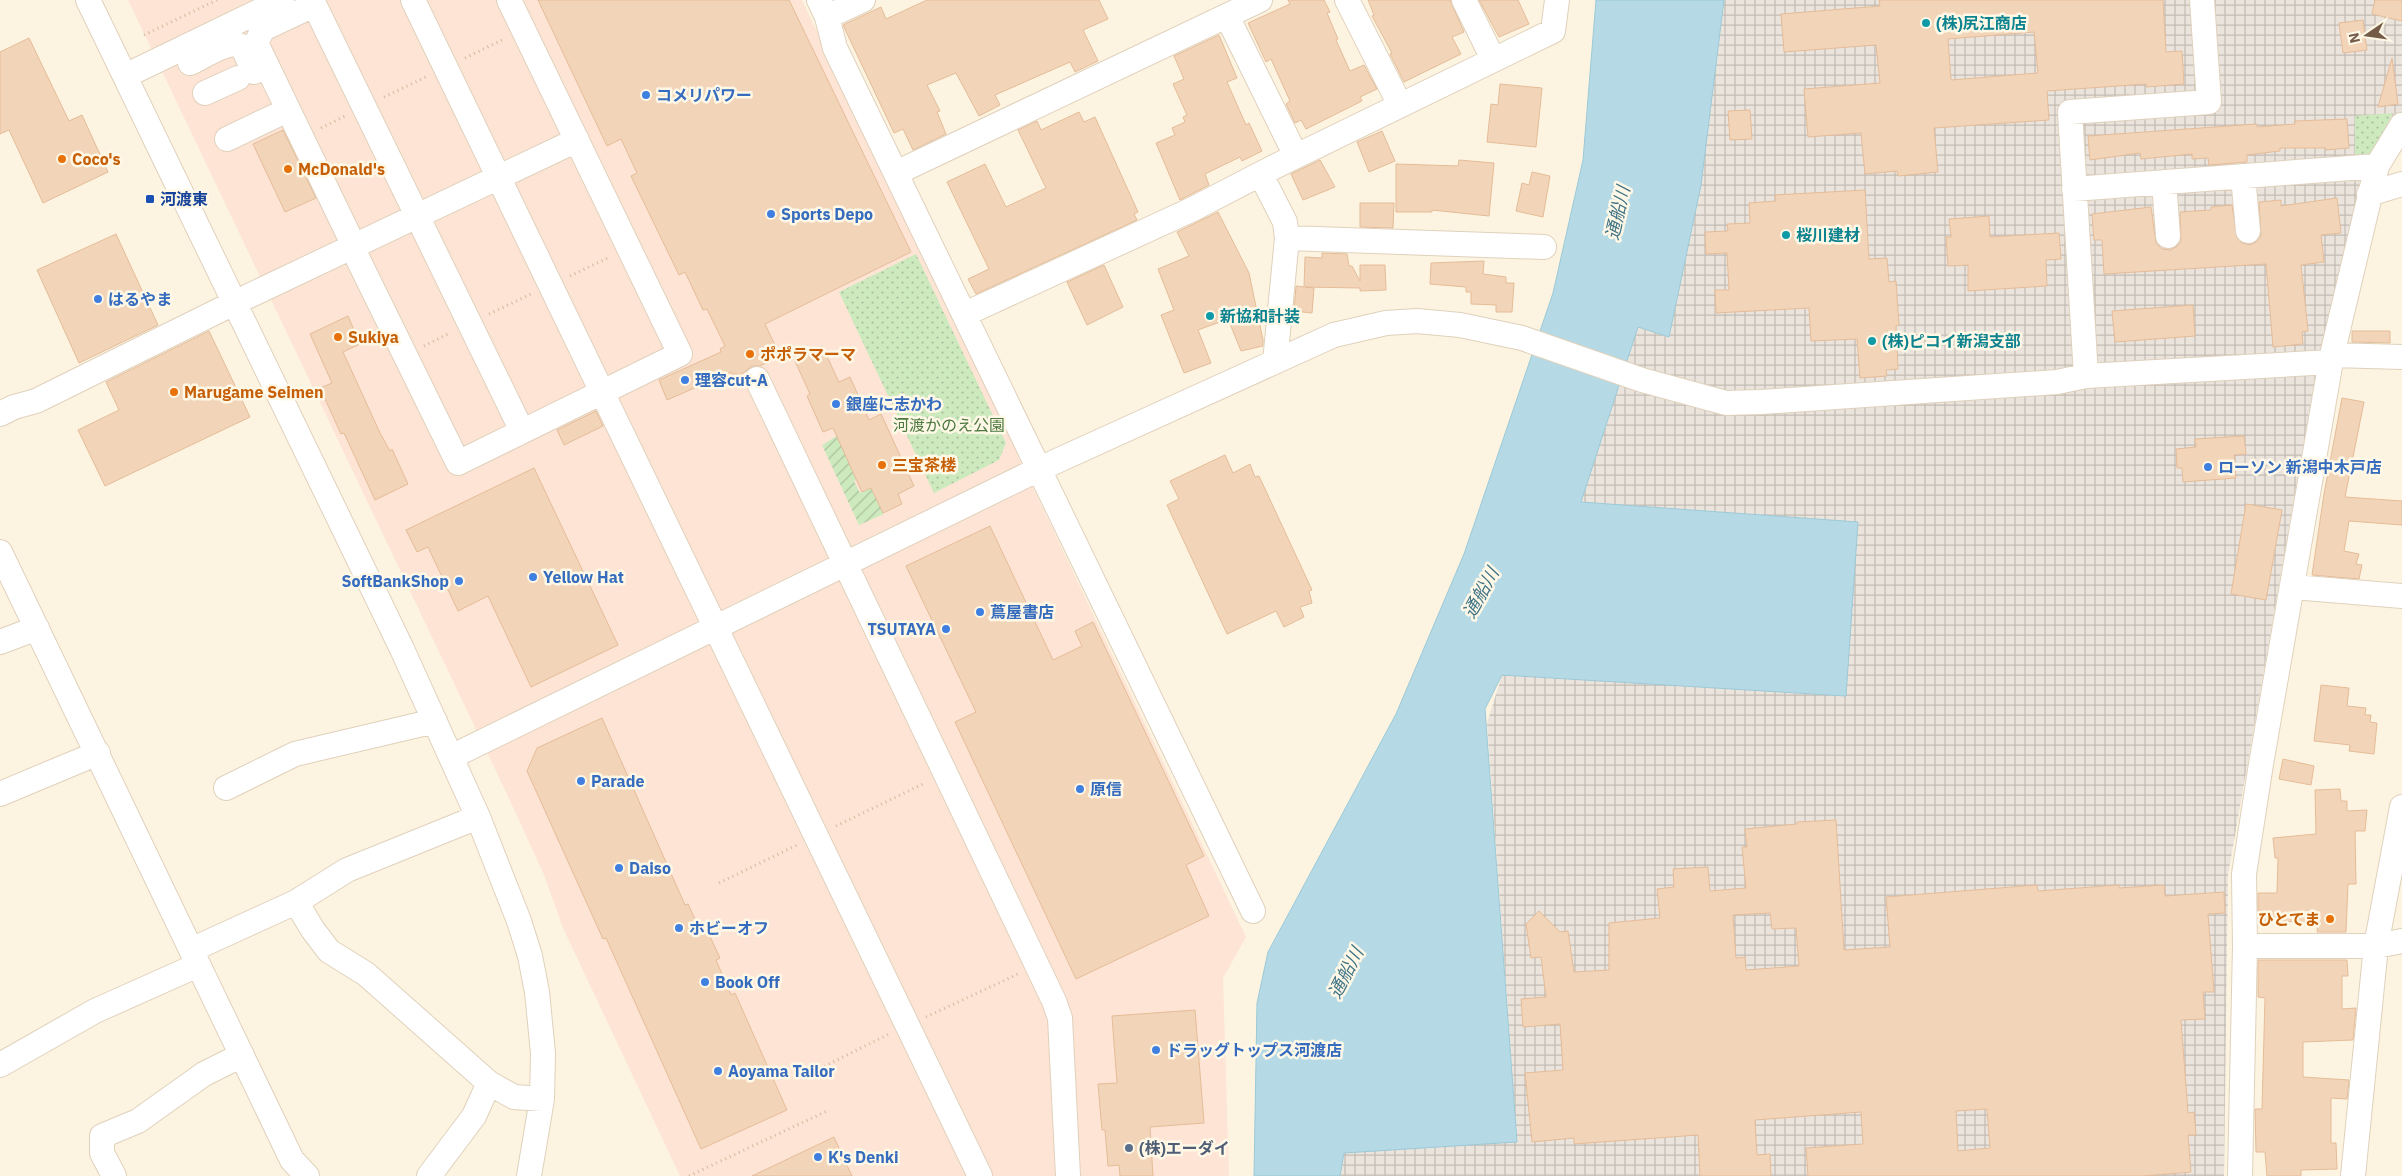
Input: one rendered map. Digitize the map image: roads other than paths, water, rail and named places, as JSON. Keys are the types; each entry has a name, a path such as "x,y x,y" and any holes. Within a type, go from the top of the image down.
{"street":[{"path":"88,0 435,721 478,817 519,921 530,956 537,992 543,1053 542,1099 529,1176"},
{"path":"124,76 282,0"},
{"path":"413,0 714,628 980,1176"},
{"path":"509,0 680,354 601,392 522,431 458,462 353,246 278,107 257,48 256,40 263,30 313,3 522,431"},
{"path":"863,0 823,8 835,48 965,314 1037,470 1253,912"},
{"path":"896,173 1260,0"},
{"path":"1347,0 1400,105"},
{"path":"1464,0 1493,59"},
{"path":"965,314 1261,175 1296,156 1553,31 1557,0"},
{"path":"2086,376 2070,112 2209,102 2202,0"},
{"path":"1226,16 1296,156"},
{"path":"190,63 228,45 239,44 242,46 262,90 278,107"},
{"path":"205,93 238,78"},
{"path":"227,139 278,107"},
{"path":"2240,1176 2245,946 2244,874 2261,764 2332,359 2369,194 2378,166 2402,125"},
{"path":"0,414 14,407 36,401 234,303 576,140"},
{"path":"2074,189 2378,166"},
{"path":"1261,175 1285,222 1287,238 1275,362"},
{"path":"2243,176 2248,232"},
{"path":"2164,182 2168,236"},
{"path":"2369,194 2402,184"},
{"path":"1287,238 1544,247"},
{"path":"451,757 1037,470 1334,335 1386,323 1417,321 1460,325 1522,338 1642,380 1726,403 2058,382 2086,376 2332,359 2402,357"},
{"path":"757,379 1054,1001 1060,1018 1068,1176"},
{"path":"0,552 6,578 37,628 292,1160 307,1176"},
{"path":"2293,587 2402,596"},
{"path":"0,642 37,628"},
{"path":"226,788 295,754 435,721"},
{"path":"0,794 98,753"},
{"path":"2353,1176 2376,946 2402,807"},
{"path":"0,1065 296,902 347,870 478,817"},
{"path":"296,902 313,930 329,951 366,974 489,1084 514,1097 542,1099"},
{"path":"2245,946 2376,946 2402,940"},
{"path":"114,1176 102,1153 102,1136 138,1120 204,1074 242,1055"},
{"path":"429,1176 474,1116 489,1084"}],"water":[{"name":"通船川","path":"1596,0 1724,0 1701,185 1669,337 1638,327 1581,502 1858,522 1846,696 1502,675 1485,709 1517,1142 1344,1153 1340,1176 1254,1176 1257,1003 1268,952 1396,714 1464,554 1553,293 1583,160"}],"place":[{"name":"(株)尻江商店","path":"1926,23"},
{"name":"コメリパワー","path":"646,95"},
{"name":"Coco's","path":"62,159"},
{"name":"McDonald's","path":"288,169"},
{"name":"河渡東","path":"150,199"},
{"name":"Sports Depo","path":"771,214"},
{"name":"桜川建材","path":"1786,235"},
{"name":"はるやま","path":"98,299"},
{"name":"新協和計装","path":"1210,316"},
{"name":"Sukiya","path":"338,337"},
{"name":"(株)ピコイ新潟支部","path":"1872,341"},
{"name":"ポポラマーマ","path":"750,354"},
{"name":"理容cut-A","path":"685,380"},
{"name":"Marugame Seimen","path":"174,392"},
{"name":"銀座に志かわ","path":"836,404"},
{"name":"三宝茶楼","path":"882,465"},
{"name":"ローソン 新潟中木戸店","path":"2208,467"},
{"name":"Yellow Hat","path":"533,577"},
{"name":"SoftBankShop","path":"459,581"},
{"name":"蔦屋書店","path":"980,612"},
{"name":"TSUTAYA","path":"946,629"},
{"name":"Parade","path":"581,781"},
{"name":"原信","path":"1080,789"},
{"name":"Daiso","path":"619,868"},
{"name":"ひとてま","path":"2330,919"},
{"name":"ホビーオフ","path":"679,928"},
{"name":"Book Off","path":"705,982"},
{"name":"ドラッグトップス河渡店","path":"1156,1050"},
{"name":"Aoyama Tailor","path":"718,1071"},
{"name":"(株)エーダイ","path":"1129,1148"},
{"name":"K's Denki","path":"818,1157"}],"park label":[{"name":"河渡かのえ公園","path":"949,425"}]}
